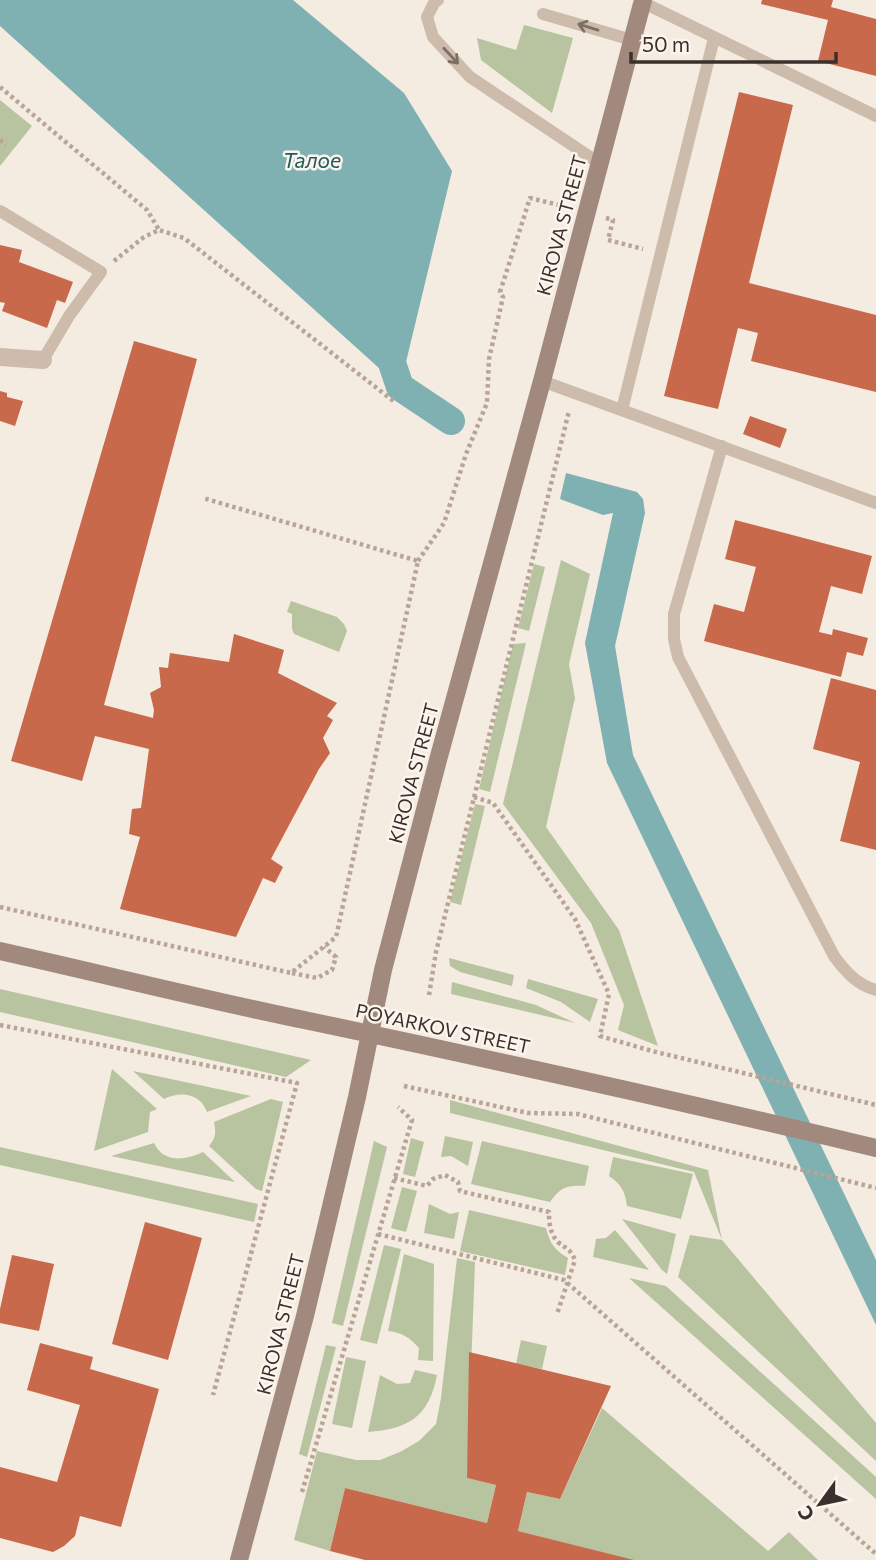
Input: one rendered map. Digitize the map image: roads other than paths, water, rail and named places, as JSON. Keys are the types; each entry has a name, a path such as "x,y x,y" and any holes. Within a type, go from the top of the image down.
{"main road":[{"name":"KIROVA STREET","path":"239,1560 305,1316 357,1097 383,970 643,1"},
{"name":"POYARKOV STREET","path":"0,951 710,1108 876,1148"}],"street":[{"path":"0,357 43,360"}],"lane":[{"path":"438,0 427,17 433,37 470,77 599,163"},
{"path":"643,1 876,116"},
{"path":"543,14 632,40"},
{"path":"622,410 714,37"},
{"path":"0,211 101,272 69,316 43,360"},
{"path":"542,381 876,503"},
{"path":"722,446 674,614 674,639 678,657 834,956 856,981 876,990"}],"water":[{"name":"Талое","path":"0,0 293,0 404,93 452,171 400,387 0,26"},
{"path":"566,473 637,492 643,499 645,513 615,646 633,755 876,1260 876,1325 607,763 585,643 613,513 603,515 560,499"}],"waterway":[{"path":"388,351 400,387 451,421"}]}
